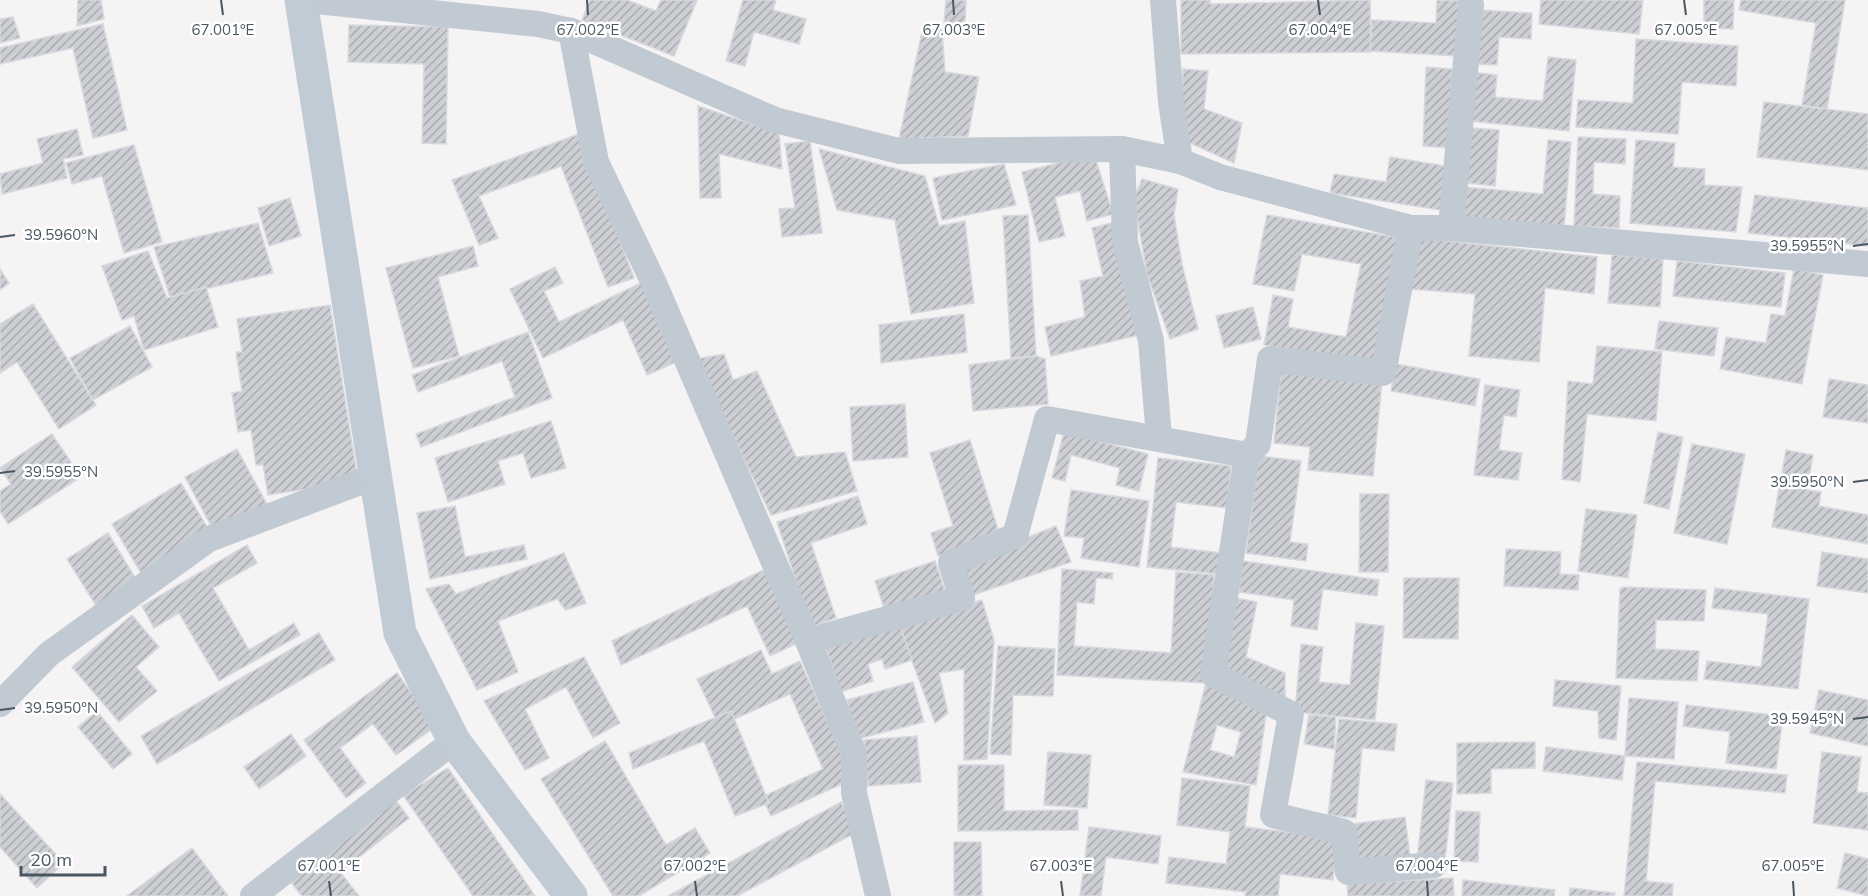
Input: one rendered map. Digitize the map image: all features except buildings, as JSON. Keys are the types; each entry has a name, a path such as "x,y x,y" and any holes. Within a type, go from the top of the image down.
{"main road":[{"path":"300,0 400,633 454,741 571,896"}],"street":[{"path":"307,0 538,24 571,31 775,120 899,152 1122,149 1180,161 1220,177 1411,228 1451,228 1868,264"},
{"path":"1163,0 1171,102 1180,161"},
{"path":"1451,228 1471,4"},
{"path":"571,31 596,162 658,292 854,754 854,793 878,896"},
{"path":"1122,149 1125,242 1151,341 1159,437"},
{"path":"1411,228 1383,374 1270,359 1258,444 1247,455 1213,674 1291,714 1273,815 1344,832 1347,872 1434,865"},
{"path":"808,641 962,598 951,563 1015,536 1047,419 1159,437 1247,455"},
{"path":"0,704 49,654 209,539 376,476"},
{"path":"253,896 454,741"}]}
